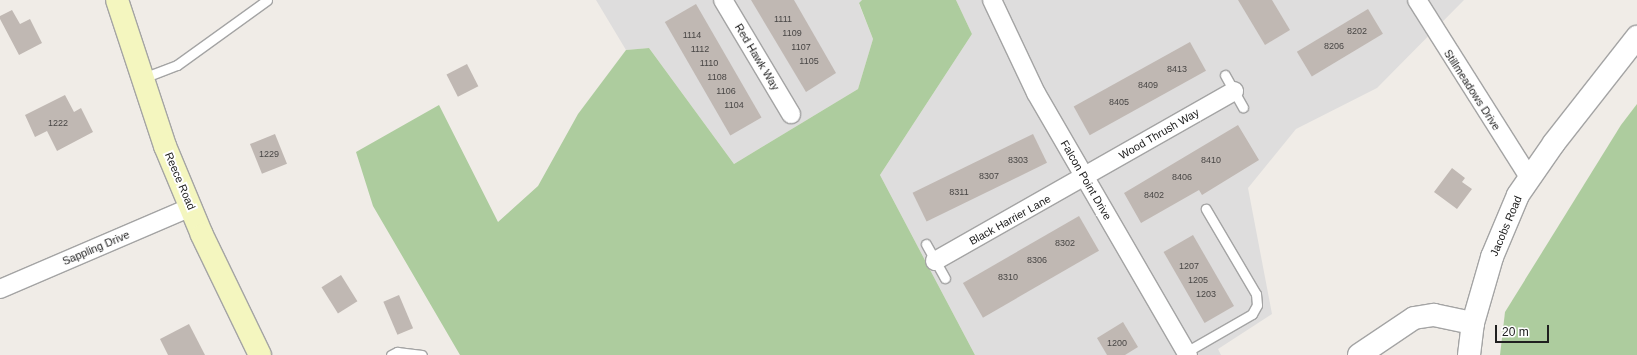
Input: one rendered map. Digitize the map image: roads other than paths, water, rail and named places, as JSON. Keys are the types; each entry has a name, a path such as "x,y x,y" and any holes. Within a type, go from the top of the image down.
{"main road":[{"name":"Reece Road","path":"117,0 141,78 165,146 191,207 260,355"}],"street":[{"name":"Red Hawk Way","path":"723,0 791,114"},
{"name":"Falcon Point Drive","path":"992,0 1036,93 1187,354"},
{"name":"Stillmeadows Drive","path":"1417,0 1529,177"},
{"name":"Jacobs Road","path":"1469,355 1474,323 1492,258 1529,177 1637,37"},
{"name":"Wood Thrush Way","path":"1084,178 1234,91"},
{"name":"Black Harrier Lane","path":"935,262 1084,178"},
{"name":"Sappling Drive","path":"0,289 191,207"},
{"path":"1359,355 1414,318 1434,315 1474,323"}],"lane":[{"path":"141,78 177,65 266,0"},
{"path":"1225,75 1243,107"},
{"path":"1187,354 1252,314 1257,305 1256,294 1206,209"},
{"path":"926,244 945,278"},
{"path":"391,355 397,352 422,355"}]}
